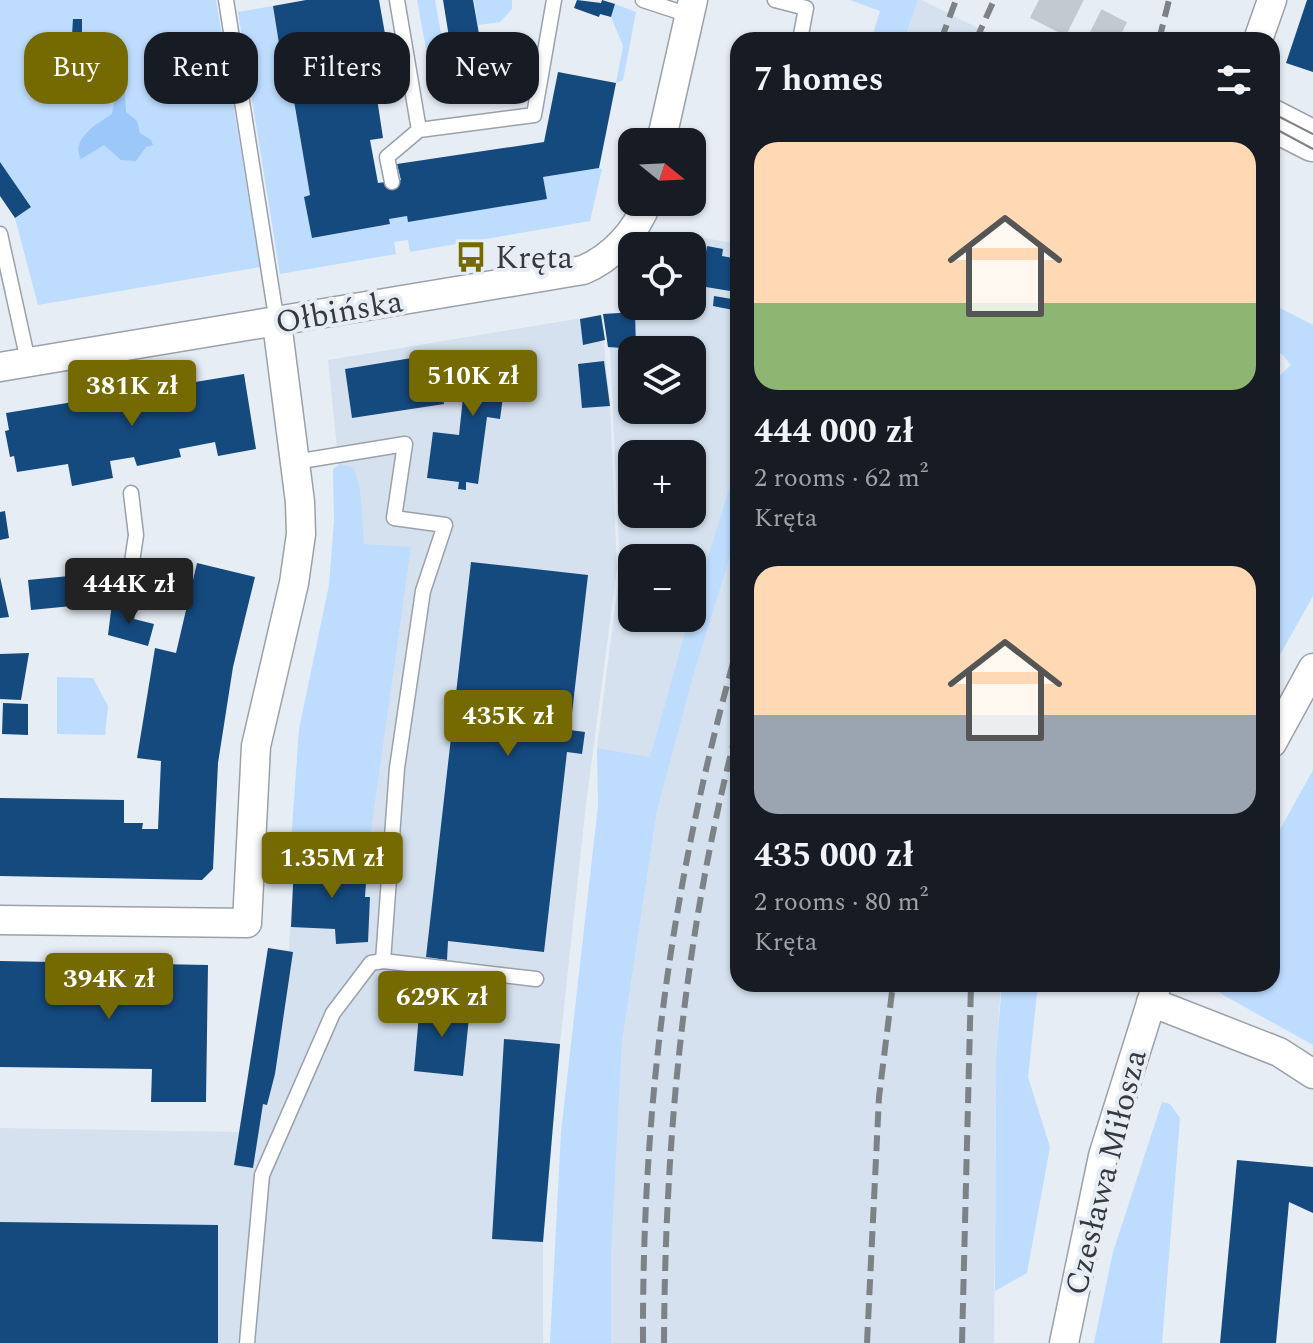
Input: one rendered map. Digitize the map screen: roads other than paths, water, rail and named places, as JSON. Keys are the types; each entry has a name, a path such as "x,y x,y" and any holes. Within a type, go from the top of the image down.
{"street":[{"path":"1261,32 1272,0"},
{"path":"664,128 691,8"},
{"path":"1280,124 1313,141"},
{"name":"Ołbińska","path":"0,367 583,270 595,265 623,240 641,216"},
{"path":"0,920 247,923 256,746 294,583 301,534 277,323"},
{"path":"1280,728 1313,668"},
{"path":"1154,993 1279,1052 1313,1074"},
{"name":"Czesława Miłosza","path":"1064,1343 1103,1156 1154,993"}],"lane":[{"path":"226,0 277,323"},
{"path":"397,0 419,130"},
{"path":"392,182 387,157 419,130 534,115 554,0"},
{"path":"643,0 691,8"},
{"path":"775,0 806,8 802,32"},
{"path":"0,234 28,361"},
{"path":"295,462 405,444 394,518 445,525 423,591 397,768 383,961"},
{"path":"127,596 136,535 131,493"},
{"path":"247,1343 262,1175 333,1013 371,963 383,961 536,979"}],"tunnel":[{"path":"1039,0 1102,32"}],"tram line":[{"path":"1280,117 1313,134"},
{"path":"1280,131 1313,149"}],"railway":[{"path":"944,32 956,0"},
{"path":"980,32 994,0"},
{"path":"1161,32 1169,0"},
{"path":"643,1343 648,1164 665,991 695,819 730,675"},
{"path":"664,1343 669,1187 682,1032 704,878 730,760"},
{"path":"867,1343 879,1097 892,992"},
{"path":"962,1343 971,992"}],"place":[{"name":"Kręta","path":"471,257"}]}
